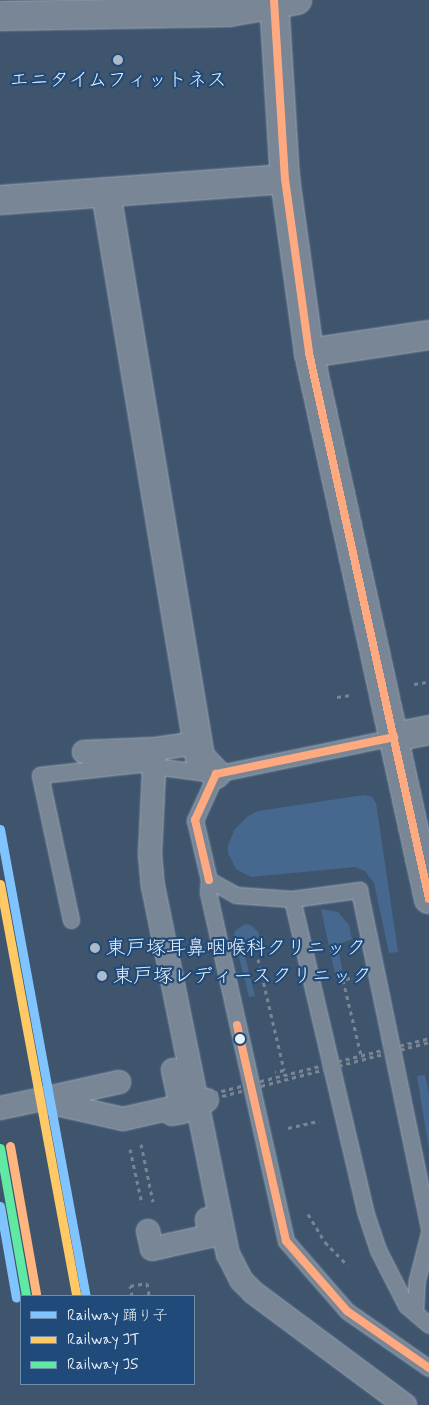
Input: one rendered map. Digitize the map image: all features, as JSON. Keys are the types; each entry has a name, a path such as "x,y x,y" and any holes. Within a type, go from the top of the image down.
{"street":[{"path":"0,16 229,12 281,1 285,179 309,353 394,737 420,826 429,899"},
{"path":"0,200 285,179"},
{"path":"106,193 200,757 216,774"},
{"path":"309,353 429,335"},
{"path":"394,737 429,730"},
{"path":"84,752 154,757 198,743"},
{"path":"154,757 150,854 178,1063 228,1254 241,1280 254,1294 405,1405"},
{"path":"0,1108 119,1082"},
{"path":"40,1100 130,1129 190,1111"},
{"path":"157,1236 203,1225"}],"lane":[{"path":"71,920 40,775 154,757 216,774 394,737"},
{"path":"216,774 195,820 209,880 208,892 286,1241 347,1311 429,1368"},
{"path":"209,880 236,895 292,898 359,890 429,1228"},
{"path":"292,898 365,1212 378,1250 406,1305 429,1325"},
{"path":"415,1313 417,1280 429,1233"}],"path":[{"path":"258,959 284,1070 275,1072 279,1090"},
{"path":"358,977 343,980 361,1055"},
{"path":"190,1111 361,1055 429,1038"},
{"path":"190,1111 429,1042"},
{"path":"261,1133 342,1116"},
{"path":"286,1119 290,1137"},
{"path":"130,1129 157,1236"},
{"path":"130,1129 157,1236"},
{"path":"306,1208 325,1242 347,1265"},
{"path":"132,1295 130,1286 147,1283 149,1295"}],"shaded area":[{"path":"364,795 372,797 376,803 398,952 389,953 374,883 365,871 355,867 251,877 236,869 228,853 228,845 235,829 248,816 258,811"},
{"path":"321,909 338,912 349,925 352,939 337,945 343,972 335,974"},
{"path":"245,924 251,925 259,933 259,939 245,957 255,996 249,997 234,937 235,931"},
{"path":"425,1075 429,1093 429,1150 417,1076"}],"rail line":[{"name":"踊り子","path":"0,829 86,1295"},
{"name":"JT","path":"0,884 76,1295"},
{"name":"JS","path":"0,1148 26,1295"}],"transit line":[{"path":"274,0 285,179 309,353 429,899"},
{"path":"209,880 195,820 216,774 394,737"},
{"path":"237,1025 286,1241 347,1311 429,1368"},
{"path":"10,1146 36,1294"},
{"path":"0,1206 16,1298"}],"place":[{"name":"エニタイムフィットネス","path":"118,60"},
{"name":"東戸塚耳鼻咽喉科クリニック","path":"95,948"},
{"name":"東戸塚レディースクリニック","path":"102,976"}]}
